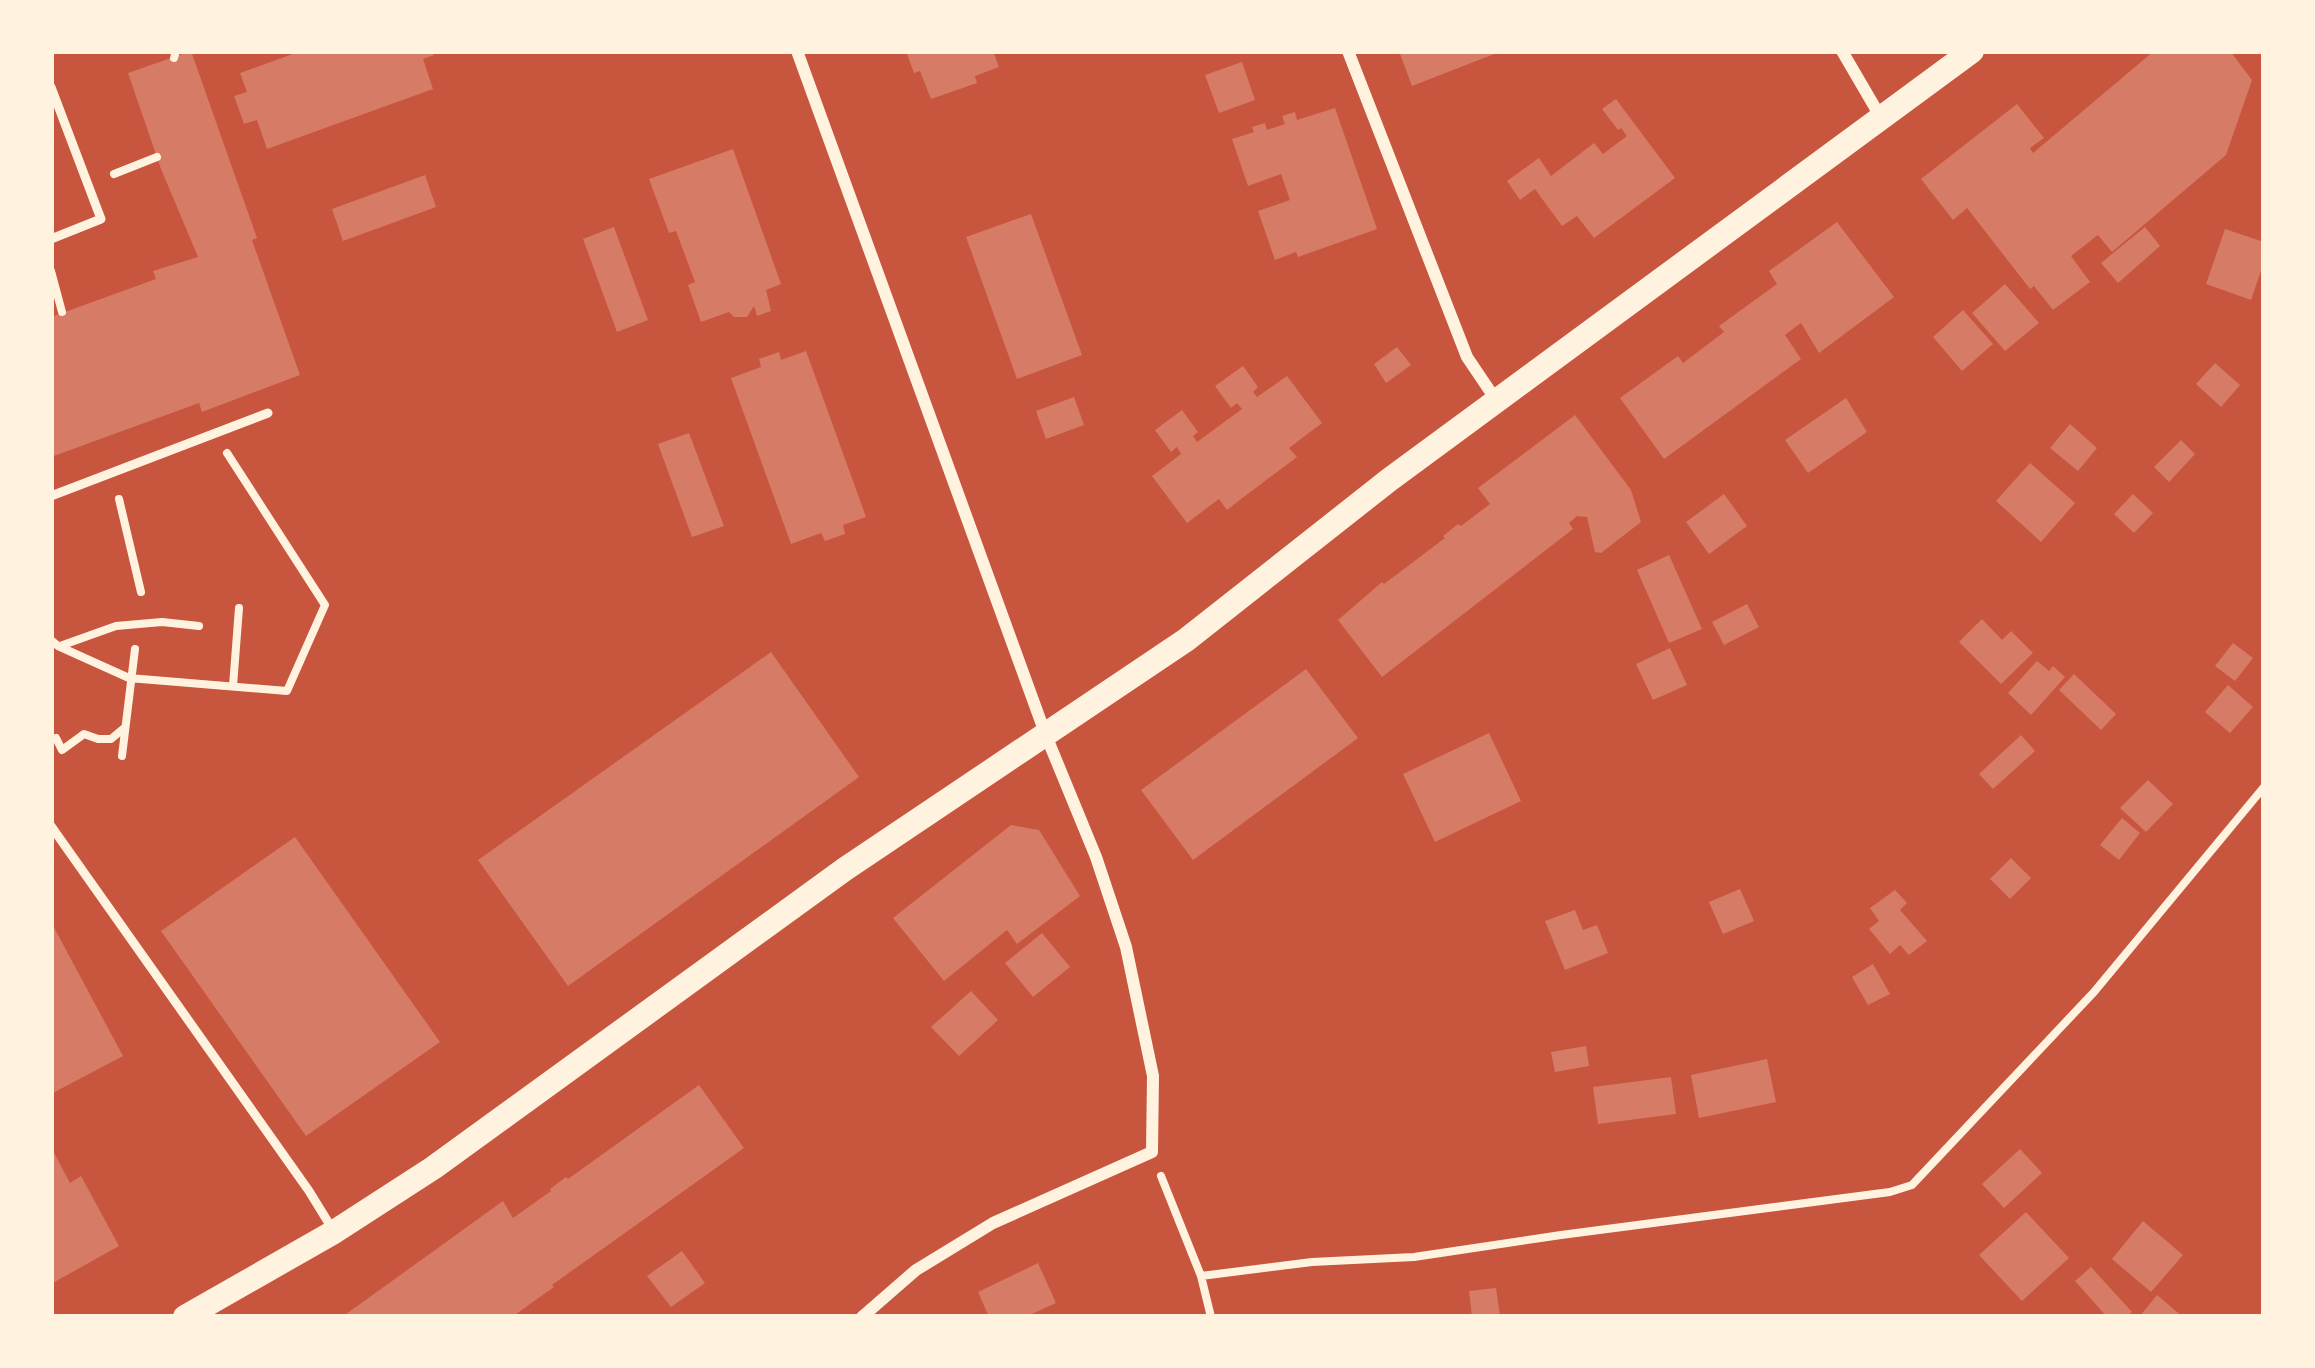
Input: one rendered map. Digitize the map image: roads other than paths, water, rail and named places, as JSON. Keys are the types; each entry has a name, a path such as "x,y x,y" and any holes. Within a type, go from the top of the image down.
{"main road":[{"path":"185,1317 334,1232 433,1168 845,869 1186,640 1389,480 1972,51"}],"street":[{"path":"796,51 1045,733 1096,857 1126,947 1153,1076 1152,1152 993,1223 916,1270 862,1317"},
{"path":"1348,51 1467,357 1496,400"},
{"path":"1842,51 1880,116"}],"lane":[{"path":"51,87 101,219 51,238"},
{"path":"51,496 268,413"},
{"path":"51,826 334,1232"}]}
